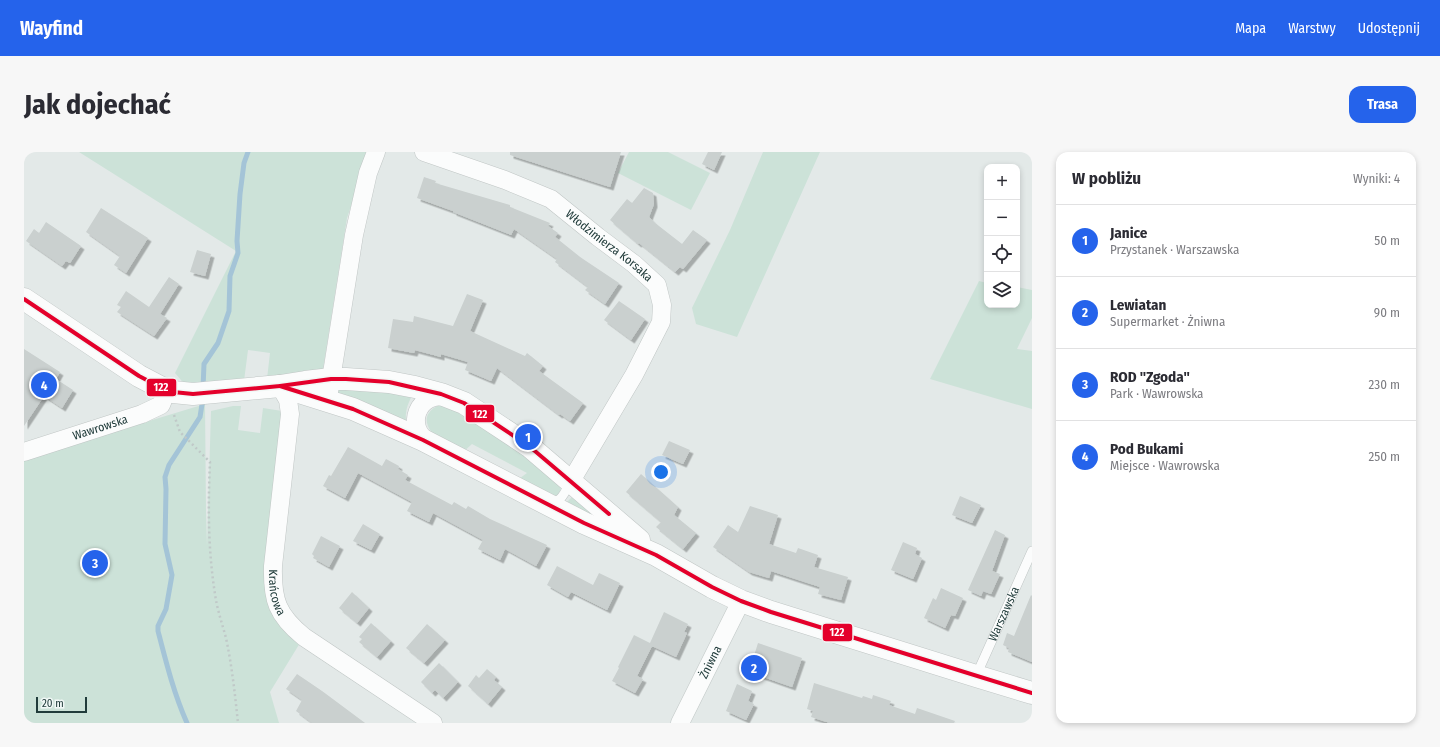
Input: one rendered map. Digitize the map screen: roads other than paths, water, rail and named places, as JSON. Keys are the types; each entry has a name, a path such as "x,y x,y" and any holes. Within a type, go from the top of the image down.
{"street":[{"path":"327,401 354,235 368,173 376,152"},
{"name":"Włodzimierza Korsaka","path":"424,152 505,180 551,199 634,264 657,285 662,305 661,322 634,375 571,481"},
{"path":"24,299 139,376 164,397 182,393 200,393 280,386 331,379 362,379 415,387 452,398 464,403 529,446 656,555"},
{"path":"280,386 327,401 388,424 432,444"},
{"name":"Krańcowa","path":"280,386 288,400 290,414 273,566 274,593 278,608 285,619 304,637 433,723"},
{"path":"452,398 439,396 432,397 426,400 418,411 416,417 418,430 426,441 584,523 656,555 712,587 741,601 771,612 1032,693"},
{"name":"Wawrowska","path":"24,452 142,414 164,397"},
{"name":"Żniwna","path":"680,723 741,601"}],"lane":[{"path":"544,502 557,502 563,496 571,481"},
{"name":"Warszawska","path":"976,676 1032,551"}],"waterway":[{"path":"203,388 204,364 218,343 229,311 230,276 238,253 237,241 240,194 244,163 248,152"},
{"path":"187,723 174,689 158,631 158,626 166,609 172,575 165,544 165,477 169,465 200,417 203,398"}],"place":[{"name":"Pod Bukami","path":"44,385"},
{"name":"Janice","path":"528,437"},
{"name":"ROD \"Zgoda\"","path":"95,563"},
{"name":"Lewiatan","path":"754,668"}]}
